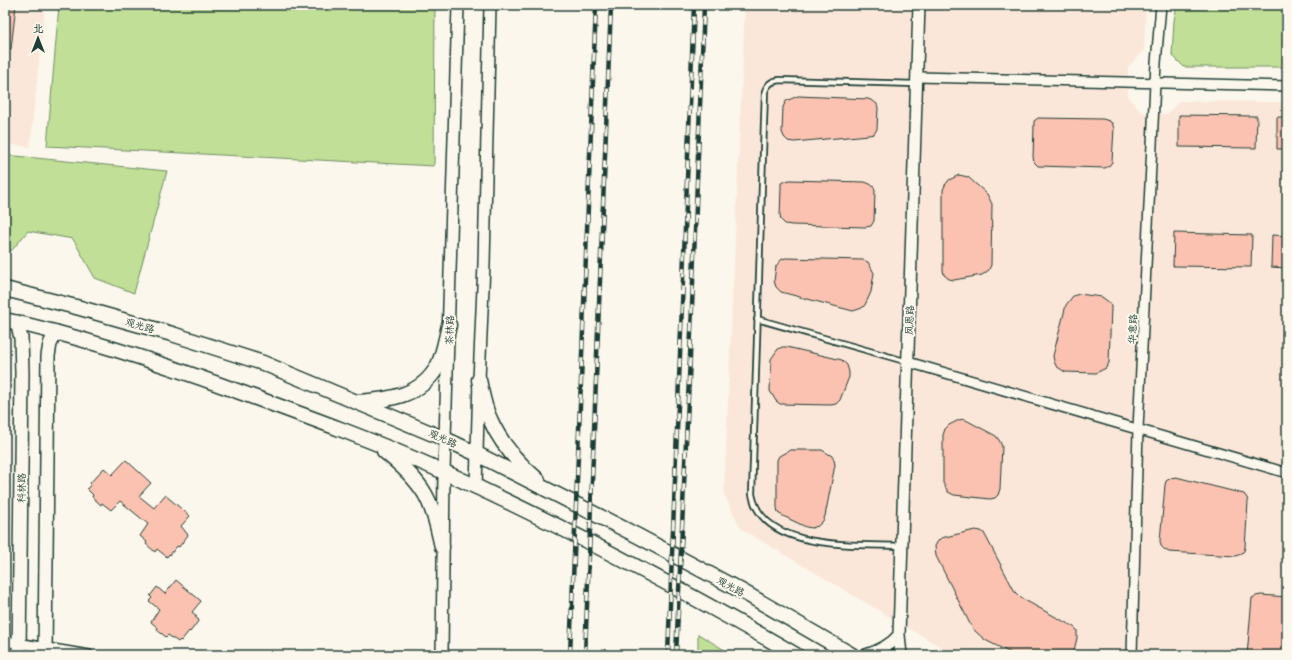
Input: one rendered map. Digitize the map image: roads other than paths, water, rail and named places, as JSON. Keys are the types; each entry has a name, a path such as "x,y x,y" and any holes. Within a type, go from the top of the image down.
{"main road":[{"name":"观光路","path":"5,289 80,308 164,332 263,363 445,439 638,536 745,593 852,655"},
{"path":"11,321 56,332 150,360 373,442 444,472 618,557 721,612 796,655"},
{"name":"科林路","path":"11,321 21,338 22,373 19,649"},
{"path":"355,402 394,398 420,387 431,377 438,366 449,326"},
{"path":"45,651 48,356 50,344 56,332"},
{"path":"479,380 483,399 490,419 499,435 521,464 553,494"},
{"path":"373,442 412,476 425,494 433,514 442,547"}],"street":[{"name":"茶林路","path":"442,655 442,547 458,5"},
{"path":"476,487 484,264 490,5"},
{"name":"凤恩路","path":"901,655 899,635 919,5"},
{"name":"华意路","path":"1132,655 1138,428 1157,34 1160,5"},
{"path":"916,80 1287,86"},
{"path":"908,362 1138,428 1287,473"},
{"path":"866,655 878,651 888,645 899,635"},
{"path":"5,641 19,649 89,655"}],"lane":[{"path":"902,546 808,541 793,536 778,528 760,514 754,504 752,494 757,318 764,91 768,84 773,81 780,80 916,80"},
{"path":"757,318 908,362"}],"railway":[{"path":"570,655 596,5"},
{"path":"585,655 611,5"},
{"path":"668,655 694,5"},
{"path":"676,655 704,5"}]}
